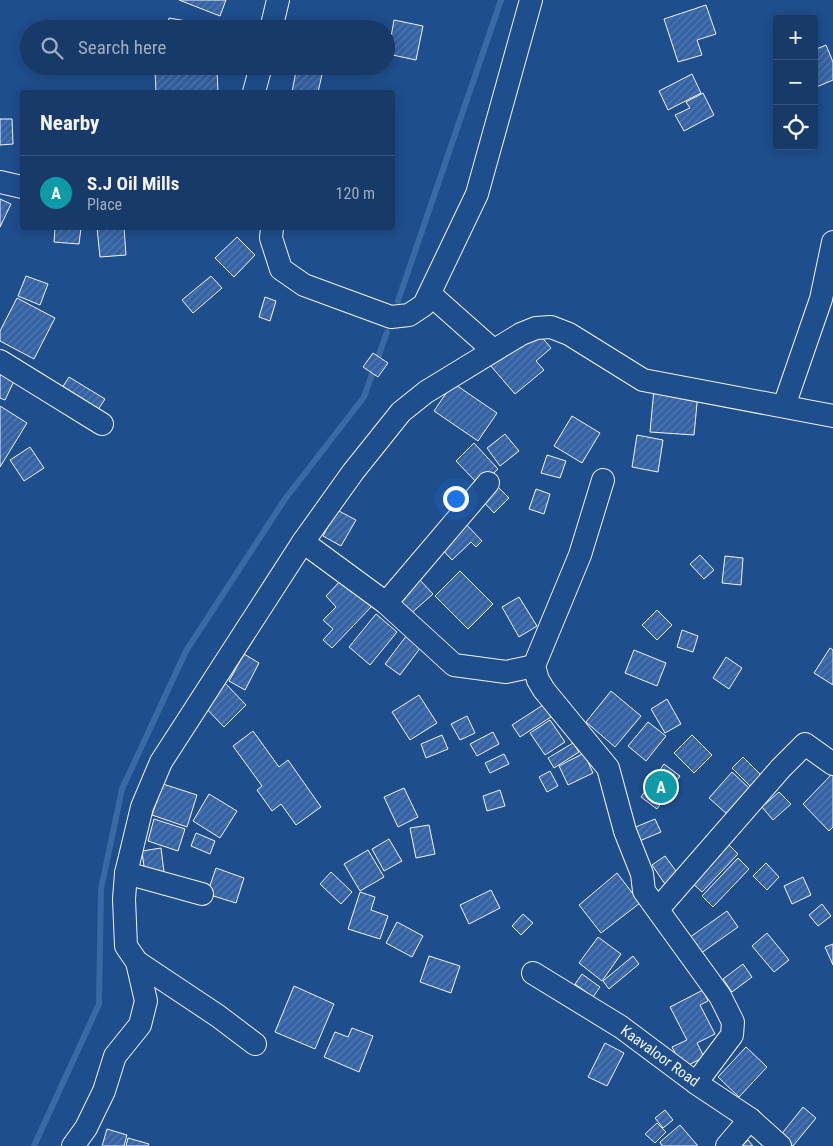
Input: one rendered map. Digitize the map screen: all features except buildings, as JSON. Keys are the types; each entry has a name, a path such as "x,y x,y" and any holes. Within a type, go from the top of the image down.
{"street":[{"path":"273,20 278,0"},
{"path":"272,230 272,238 281,269 304,285 391,316 401,317 418,311 431,295 443,262 477,194 531,0"},
{"path":"255,90 259,75"},
{"path":"0,182 20,187"},
{"path":"784,406 821,299 833,242"},
{"path":"431,295 494,350"},
{"path":"73,1146 86,1128 104,1090 115,1056 140,1025 146,1001 137,962 126,946 124,899 126,873 142,807 161,762 303,542 353,472 401,412 426,392 469,368 521,334 536,328 551,327 569,334 643,380 833,416"},
{"path":"0,361 102,424"},
{"path":"603,480 580,555 534,666 538,680 544,690 608,768 625,831 642,874 644,891 720,996 732,1022 732,1035 696,1083"},
{"path":"386,603 488,483"},
{"path":"303,542 386,603 454,665 506,672 534,666"},
{"path":"658,909 781,768 805,744 833,763"},
{"path":"126,873 202,894"},
{"path":"137,962 218,1016 255,1044"},
{"name":"Kaavaloor Road","path":"533,973 621,1027 696,1083 750,1119 780,1146"},
{"path":"727,1146 750,1119"}],"waterway":[{"path":"398,301 501,0"},
{"path":"34,1146 99,1004 101,889 122,789 186,651 285,499 364,397 387,332"}],"place":[{"name":"S.J Oil Mills","path":"661,787"}]}
